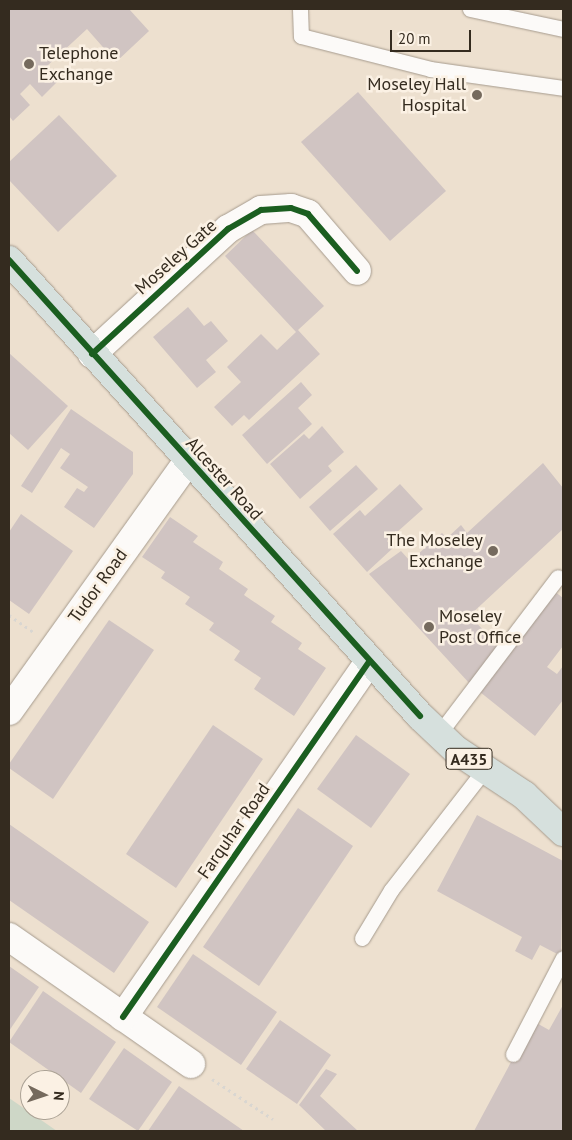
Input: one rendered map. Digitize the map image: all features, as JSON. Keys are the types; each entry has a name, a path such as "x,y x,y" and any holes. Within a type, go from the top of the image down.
{"highway":[{"name":"Alcester Road","path":"9,260 369,662 438,735 484,770 524,795 563,832"},
{"name":"Alcester Road","path":"524,795 563,809"}],"street":[{"name":"Moseley Gate","path":"92,354 228,229 261,210 291,208 308,214 357,270"},
{"name":"Tudor Road","path":"9,711 188,460"},
{"name":"Farquhar Road","path":"123,1017 369,662"},
{"path":"9,937 191,1064"}],"lane":[{"path":"300,9 301,36 430,69 563,88"},
{"path":"470,9 563,28"},
{"path":"438,735 558,577"},
{"path":"362,938 391,890 484,770"},
{"path":"512,1054 563,958"}],"path":[{"path":"191,1064 273,1119"}],"green space":[{"path":"9,1098 20,1106 20,1120 41,1120 57,1131 9,1131"}],"building":[{"name":"Telephone Exchange","path":"9,9 129,9 149,31 116,62 87,29 47,66 59,80 42,97 30,84 20,94 30,105 13,121 9,116"},
{"path":"358,92 446,191 390,241 301,142"},
{"path":"59,115 117,176 58,232 9,180 9,162"},
{"path":"252,230 324,306 298,330 320,354 249,420 244,415 232,426 214,407 241,382 227,367 261,334 277,350 296,332 225,256"},
{"path":"188,307 204,326 211,321 228,341 206,360 216,372 197,388 153,337"},
{"path":"9,353 68,406 28,450 9,433"},
{"path":"301,382 312,395 298,408 312,424 267,464 242,435"},
{"path":"71,409 133,452 133,474 94,528 64,507 77,488 84,492 88,487 60,468 70,454 61,448 32,493 21,486"},
{"path":"322,426 344,452 328,466 332,471 300,499 270,464 304,434 309,439"},
{"path":"543,463 563,488 563,529 469,616 500,646 554,591 563,598 563,646 547,667 557,674 563,666 563,700 535,736 470,684 369,574 401,551 410,561 442,533 447,538 461,525 467,533"},
{"path":"356,465 378,489 330,531 309,507"},
{"path":"400,484 423,509 387,541 393,548 367,572 333,534 360,510 365,516"},
{"path":"21,514 73,551 29,614 9,600 9,532"},
{"path":"170,517 198,536 193,542 223,562 219,569 248,589 244,595 275,616 271,622 302,643 298,649 326,668 294,716 254,689 261,678 234,660 240,651 209,630 214,623 185,604 190,597 161,578 165,572 142,557"},
{"path":"109,620 154,650 53,799 9,768 9,764"},
{"path":"213,725 263,759 176,888 126,854"},
{"path":"356,735 410,774 371,828 317,789"},
{"path":"298,808 353,846 259,986 203,947"},
{"path":"477,815 563,861 561,956 540,945 532,960 515,951 522,937 437,891"},
{"path":"9,824 149,922 114,973 9,900"},
{"path":"193,954 277,1012 241,1065 157,1007"},
{"path":"9,966 39,987 9,1031"},
{"path":"43,991 116,1042 81,1093 70,1085 70,1070 49,1070 9,1042"},
{"path":"563,1005 563,1131 474,1131 533,1021 549,1030"},
{"path":"280,1020 331,1055 297,1104 246,1069"},
{"path":"124,1048 172,1082 138,1131 89,1099"},
{"path":"326,1069 337,1074 320,1096 358,1131 326,1131 299,1105"},
{"path":"179,1086 244,1131 148,1131"}],"cycle path":[{"path":"92,354 228,229 261,210 291,208 308,214 357,271"},
{"path":"9,260 420,716"},
{"path":"123,1017 369,662"}],"place":[{"name":"Telephone Exchange","path":"29,64"},
{"name":"Moseley Hall Hospital","path":"477,95"},
{"name":"The Moseley Exchange","path":"493,551"},
{"name":"Moseley Post Office","path":"429,627"}]}
